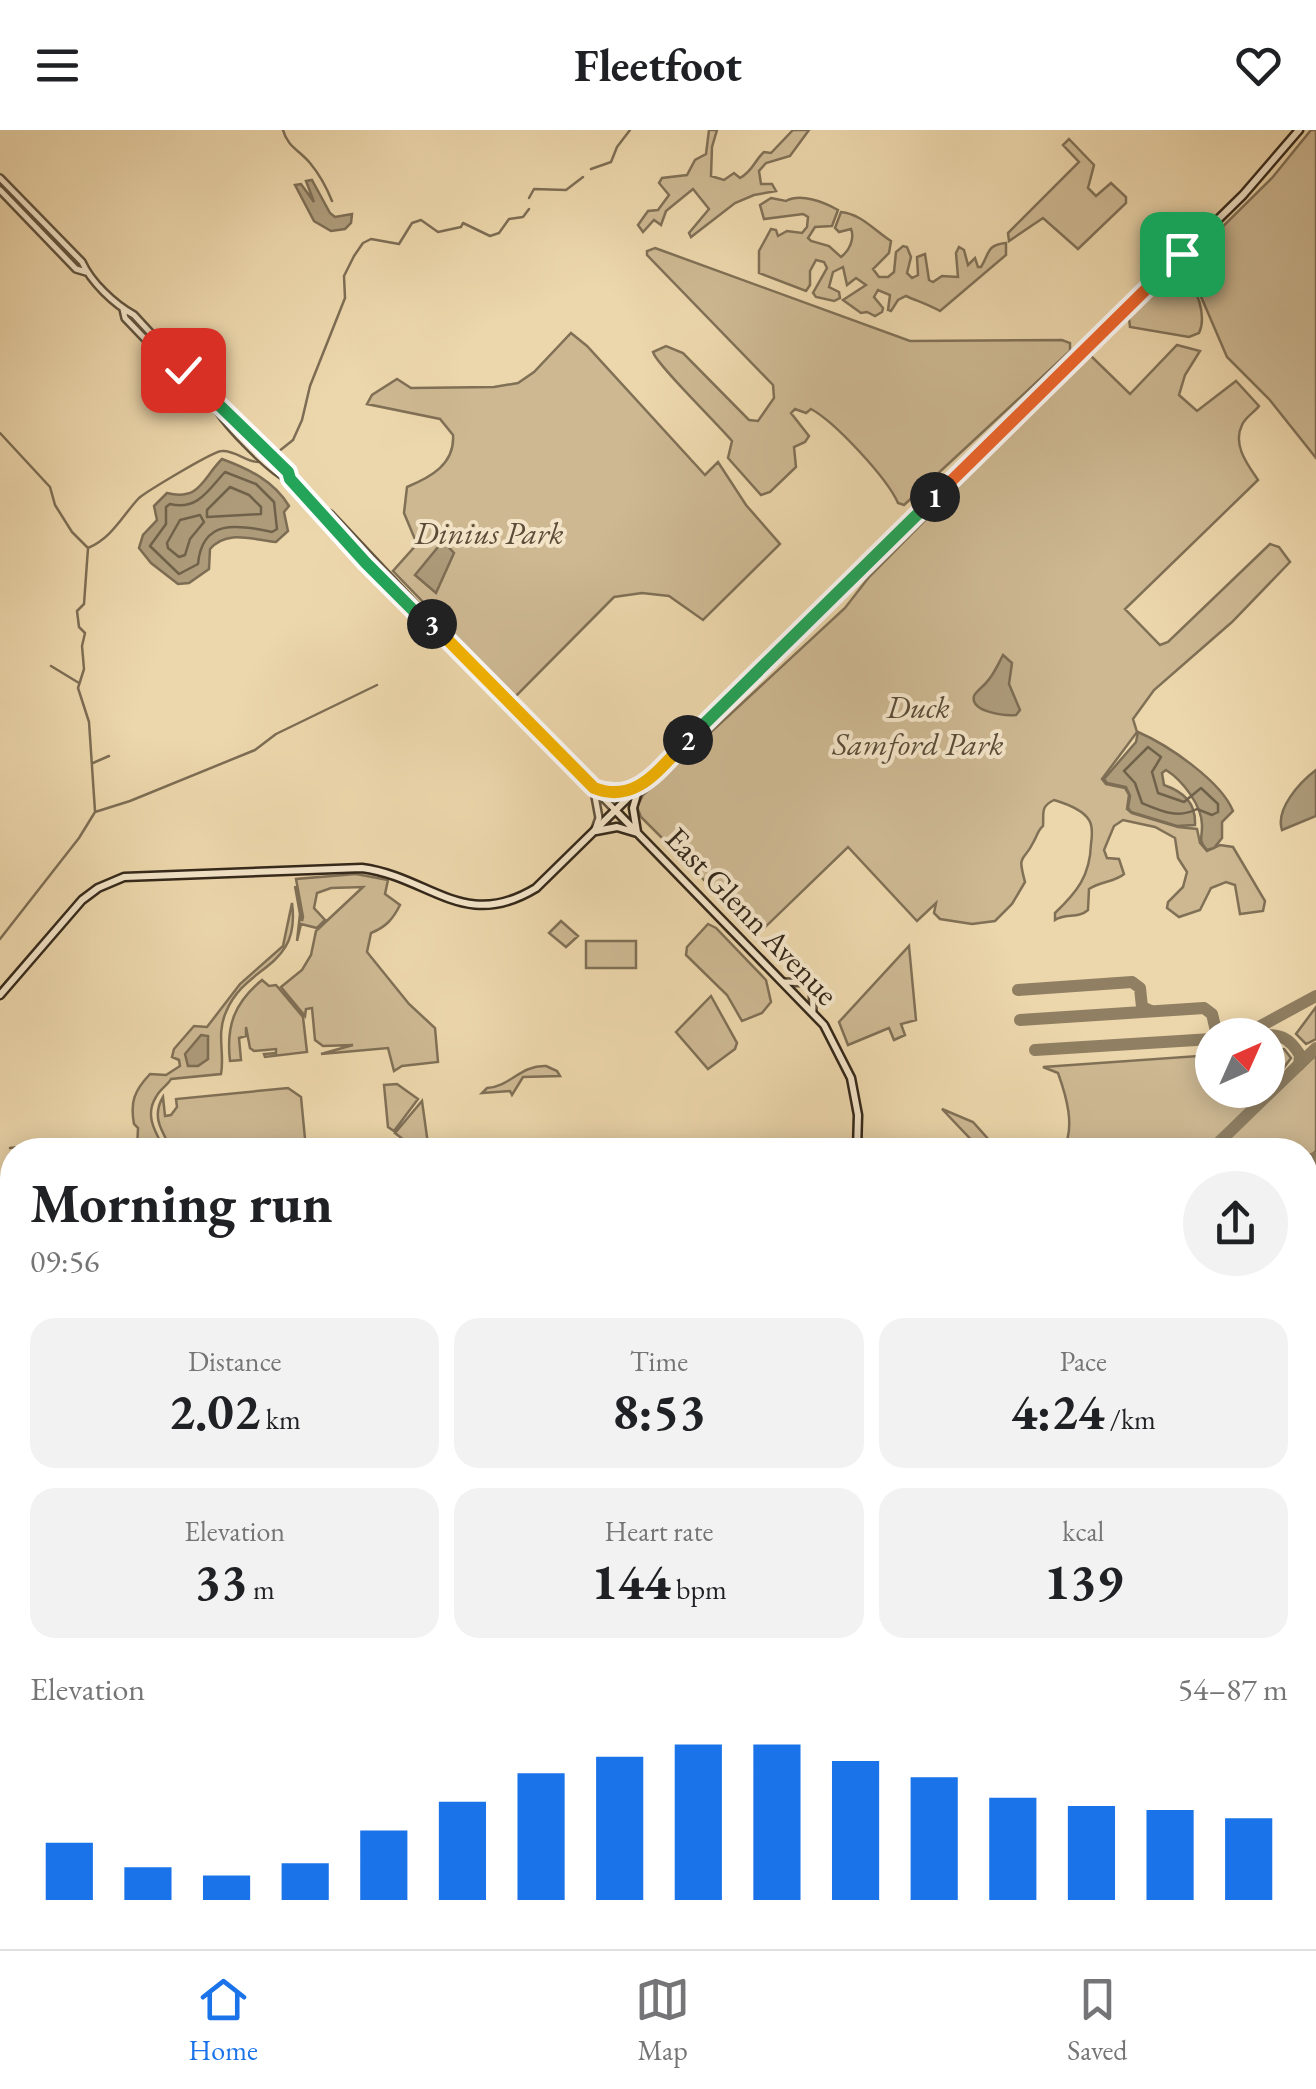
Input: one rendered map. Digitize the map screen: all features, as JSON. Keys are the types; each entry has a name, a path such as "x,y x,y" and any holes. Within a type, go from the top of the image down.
{"main road":[{"path":"0,994 82,900 124,877 362,868 390,874 459,904 486,906 506,902 536,888 1268,169 1299,130"},
{"path":"1176,241 1197,239"},
{"path":"594,788 617,794 640,788"},
{"path":"594,832 617,827 638,833 634,801 640,788"},
{"name":"East Glenn Avenue","path":"616,810 784,982 833,1038 851,1078 858,1115 857,1138"}],"street":[{"name":"East Glenn Avenue","path":"0,178 82,262 86,272"},
{"name":"East Glenn Avenue","path":"0,190 76,268 86,272 123,309 125,318 172,367 183,370 242,438 282,477 290,479 366,563 426,618 616,810"},
{"path":"594,788 598,818 594,832"},
{"path":"784,982 812,983 814,1014"}],"green space":[{"path":"709,130 717,130 711,176 724,180 734,173 740,178 764,152 771,153 793,130 809,130 790,156 766,163 759,171 761,184 772,184 776,191 735,203 691,237 689,233 709,209 693,189 666,211 661,225 654,220 643,232 638,225 648,211 658,210 669,195 659,183 662,178 687,175 695,160 706,154"},
{"path":"1311,130 1316,130 1316,458 1269,399 1227,357 1196,285 1193,256 1272,178"},
{"path":"1069,139 1094,165 1088,188 1096,196 1111,183 1126,197 1126,203 1078,249 1043,218 1009,241 1008,233 1079,162 1063,145"},
{"path":"771,198 805,198 838,210 832,226 815,227 808,238 829,246 841,257 852,237 851,229 839,232 835,228 841,212 867,223 891,241 889,253 873,269 879,277 894,272 896,252 903,246 911,257 907,273 912,278 918,275 917,257 925,254 929,280 933,282 942,276 958,277 959,247 964,250 968,265 975,258 978,267 995,246 1006,243 1006,255 940,311 906,296 888,310 890,295 878,290 874,297 882,312 875,316 861,313 843,300 866,285 856,278 847,285 843,267 833,272 829,287 839,292 840,298 834,301 813,293 827,268 824,262 816,260 806,291 759,273 759,251 771,229 778,236 787,231 802,233 807,227 808,217 803,214 764,219 760,205"},
{"path":"655,248 910,341 1062,340 1070,343 1070,351 904,505 898,503 846,438 811,409 806,413 795,409 791,413 809,436 794,447 796,467 770,492 761,495 728,458 732,441 653,352 666,346 683,353 749,420 758,421 774,398 773,385 647,255 647,251"},
{"path":"1183,274 1199,302 1199,333 1189,337 1130,327 1129,318 1134,312 1170,279"},
{"name":"Dinius Park","path":"571,333 705,475 718,462 746,505 780,544 703,620 669,596 642,593 614,597 515,697 393,571 417,544 404,513 407,487 433,474 446,462 453,435 440,419 367,404 372,395 397,379 411,388 518,383"},
{"name":"Duck Samford Park","path":"1177,345 1200,351 1185,375 1179,395 1197,411 1236,381 1259,406 1239,432 1242,454 1258,480 1125,609 1160,645 1168,642 1270,544 1279,547 1290,562 1232,622 1154,690 1133,719 1137,732 1102,779 1106,784 1125,788 1129,795 1127,809 1132,813 1197,829 1200,843 1207,851 1220,845 1233,847 1265,901 1263,911 1240,914 1235,885 1226,882 1211,888 1200,910 1179,917 1167,908 1183,887 1187,872 1178,858 1175,838 1155,827 1123,820 1114,826 1104,850 1107,858 1119,859 1124,874 1089,889 1088,910 1084,913 1055,920 1055,913 1085,874 1092,832 1086,816 1054,800 1045,808 1043,826 1022,859 1025,882 1012,904 995,921 972,924 940,919 934,913 936,903 917,921 848,847 758,934 641,817 637,807 643,795 845,608 869,577 1089,354 1130,394"},
{"path":"356,874 388,880 385,894 400,905 388,922 371,933 367,952 409,1004 435,1028 438,1062 402,1066 394,1071 388,1048 321,1054 353,1045 323,1046 315,1040 312,1008 306,1009 305,1016 281,987 302,970 311,955 316,931 363,887 331,888 317,893 314,908 325,920 317,928 301,924 297,941 300,914 295,886 302,921 303,917 296,879"},
{"path":"292,903 293,925 288,941 280,954 235,996 226,1012 221,1074 171,1079 158,1094 151,1111 159,1138 138,1138 133,1109 140,1086 150,1074 166,1075 180,1066 179,1060 172,1057 174,1049 194,1026 207,1027 240,984 283,946"},
{"path":"561,921 578,936 566,947 549,933"},
{"path":"708,924 766,980 771,1002 762,1013 742,1021 727,995 686,955 687,947"},
{"path":"586,941 636,941 636,968 586,968"},
{"path":"909,946 916,1020 901,1024 905,1035 894,1040 889,1028 848,1045 839,1022"},
{"path":"262,980 269,986 276,985 303,1017 307,1052 265,1057 264,1054 276,1053 276,1049 254,1051 246,1027 246,1036 239,1038 241,1060 230,1061 229,1037 234,1016"},
{"path":"711,996 737,1043 735,1049 708,1069 676,1032"},
{"path":"1316,1007 1316,1039 1306,1044 1296,1034"},
{"path":"1316,1055 1316,1138 1229,1138 1260,1108 1285,1108 1285,1084"},
{"path":"1195,1056 1195,1108 1248,1108 1217,1138 1068,1138 1068,1111 1058,1073 1043,1067"},
{"path":"546,1066 560,1076 523,1077 512,1095 510,1091 482,1093 529,1069"},
{"path":"397,1084 418,1099 394,1131 388,1127 384,1085"},
{"path":"288,1088 301,1097 305,1138 166,1138 158,1111 163,1097 165,1116 171,1115 177,1107 176,1099"},
{"path":"422,1101 427,1138 401,1138 395,1133"},
{"path":"942,1109 973,1122 987,1138 970,1138"}],"water":[{"path":"312,180 330,213 335,217 352,214 345,229 331,231 314,221 295,185 301,184 314,202 306,181"},
{"path":"222,459 251,472 276,490 289,506 284,512 288,531 276,542 224,539 210,549 209,569 189,583 178,584 139,548 143,535 157,520 154,506 167,493 194,491"},
{"path":"443,541 454,553 436,593 415,575"},
{"path":"1003,655 1012,663 1009,684 1020,710 1016,715 989,712 974,701 974,695 991,677"},
{"path":"1138,732 1192,765 1227,800 1233,811 1222,822 1222,838 1214,848 1207,850 1202,844 1199,811 1179,780 1166,770 1162,773 1164,785 1187,799 1195,825 1177,826 1131,812 1126,787 1104,779 1136,742"},
{"path":"1316,770 1316,816 1282,830 1285,805"},
{"path":"201,1035 208,1036 208,1059 198,1066 188,1066 185,1054"}],"waterway":[{"path":"283,130 317,172 332,201"},
{"path":"591,169 611,162 630,130"},
{"path":"529,198 534,189 566,190 583,177"},
{"path":"278,452 293,440 302,420 310,386 345,298 344,276 363,243 371,239 399,244 412,223 421,220 438,232 461,227 463,223 490,236 499,233 509,219 523,217 529,209"},
{"path":"0,433 50,487 55,505 88,548 84,604 77,611 79,627 85,633 84,669 78,688 89,722 95,811"},
{"path":"88,548 110,533 139,498 206,458 227,451 258,462"},
{"path":"51,666 79,683"},
{"path":"0,939 95,812 255,750 276,734 377,685"},
{"path":"93,763 109,756"}],"taxiway":[{"path":"1018,990 1132,982 1140,988 1142,1007 1151,1011"},
{"path":"1275,1018 1316,996"},
{"path":"1020,1020 1204,1008 1213,1018"},
{"path":"1285,1039 1300,1055 1299,1065"},
{"path":"1035,1050 1195,1040"},
{"path":"1223,1138 1316,1048"}],"route":[{"path":"183,370 288,472 324,520 366,563 594,788 627,793 640,788 1182,254"}]}
